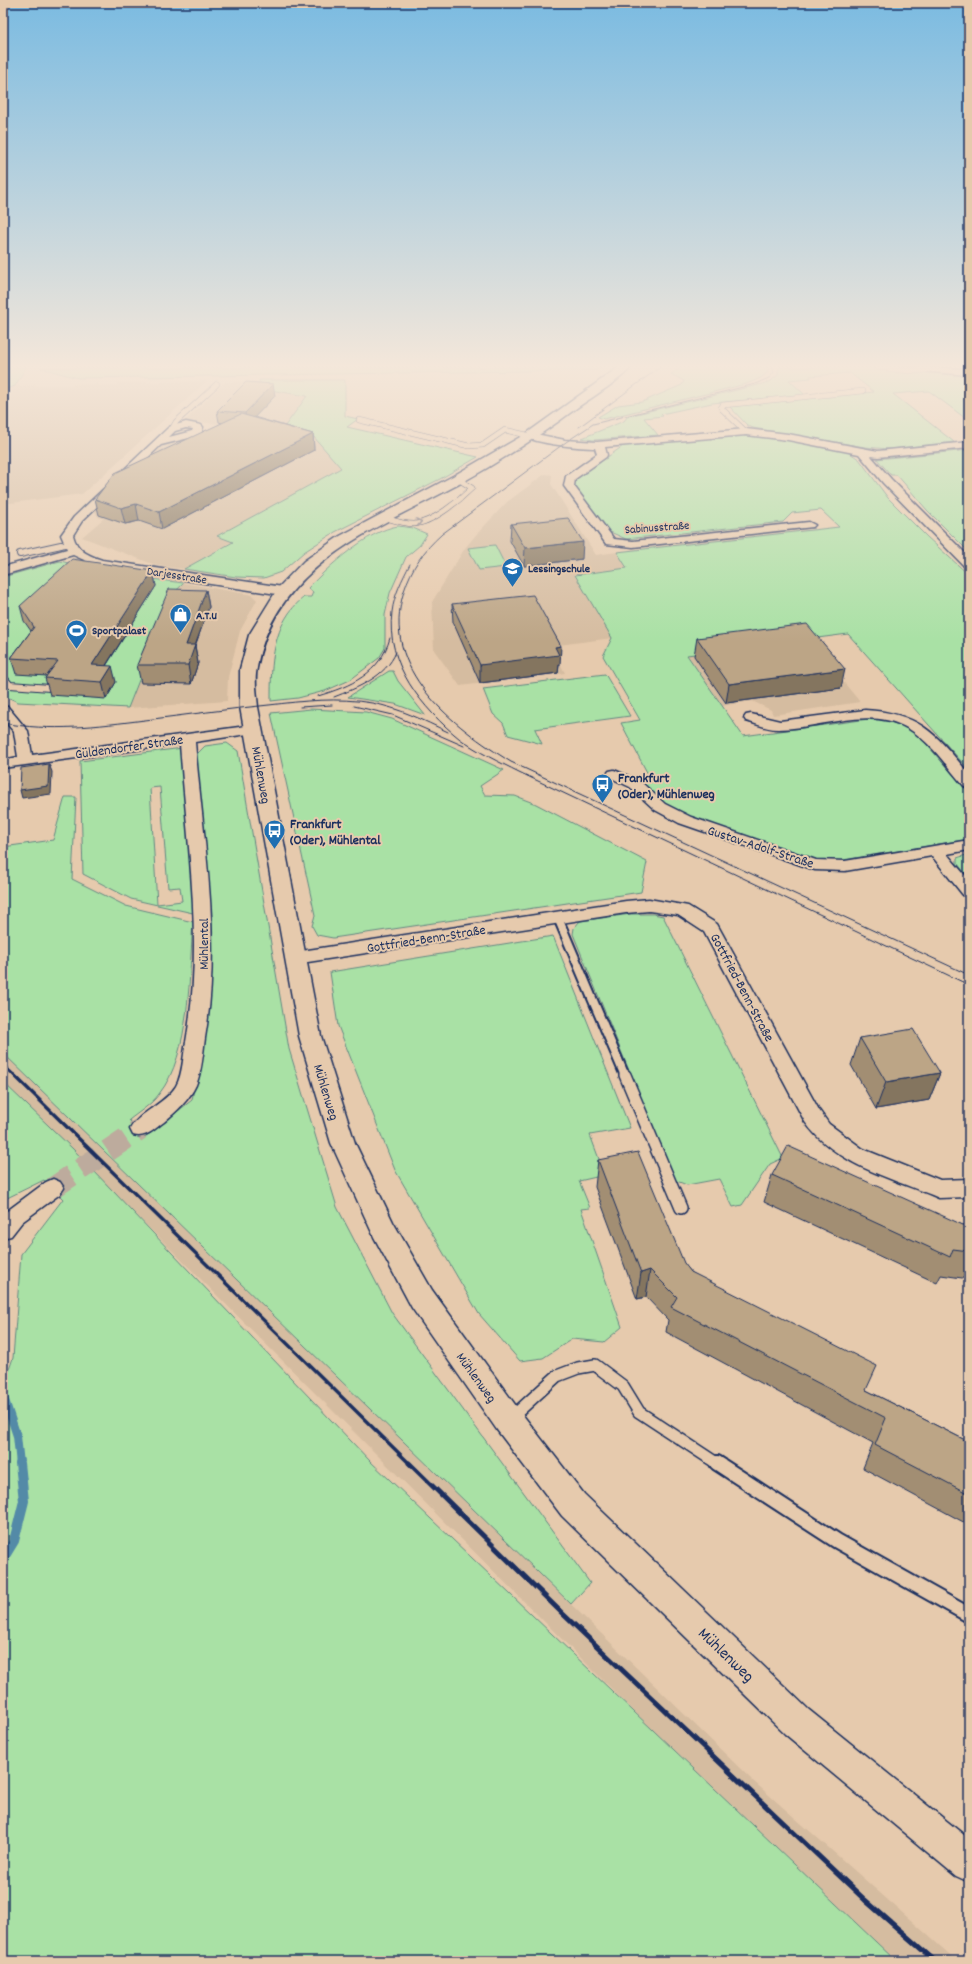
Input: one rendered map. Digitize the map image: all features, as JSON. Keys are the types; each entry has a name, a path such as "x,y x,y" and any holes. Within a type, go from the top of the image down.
{"street":[{"path":"3,571 71,548 67,535 78,519 142,459"},
{"name":"Mühlenweg","path":"493,459 458,479 345,539 309,564 283,590 257,635 248,669 249,707 294,958 310,1036 346,1150 383,1229 422,1299 508,1420 573,1505 797,1722 969,1863"},
{"name":"Sabinusstraße","path":"597,459 570,478 569,486 610,542 633,544 809,525"},
{"path":"868,459 969,564"},
{"name":"Darjesstraße","path":"71,548 100,563 283,590"},
{"path":"3,710 21,731 26,761"},
{"path":"751,718 779,726 875,714 896,718 914,726 932,740 969,783"},
{"name":"Güldendorfer Straße","path":"3,764 254,729"},
{"name":"Mühlental","path":"140,1129 164,1111 186,1086 198,1031 203,976 204,918 187,738"},
{"name":"Gustav-Adolf-Straße","path":"614,774 635,784 660,807 685,820 815,865 846,866 969,845"},
{"path":"936,851 969,891"},
{"name":"Gottfried-Benn-Straße","path":"294,958 649,905 682,910 711,928 812,1116 822,1130 856,1155 939,1189 969,1188"},
{"path":"3,1229 14,1216 53,1188"}],"lane":[{"path":"386,518 410,524 420,523 431,518 462,497 472,488 458,479"},
{"path":"21,556 71,548"},
{"path":"3,677 10,684 50,688"},
{"path":"558,918 680,1208"},
{"path":"508,1420 557,1376 578,1368 595,1365 623,1386 639,1412 837,1541 969,1615"}],"shaded area":[{"path":"3,459 121,459 82,494 3,504"},
{"path":"149,459 334,459 342,468 218,536 233,541 183,569 158,566 82,537 103,519 98,517 94,510"},
{"name":"Lessingschule","path":"545,474 552,475 551,484 596,555 617,552 627,568 612,638 551,646 565,673 460,686 434,650 432,602 465,548 475,536 507,502"},
{"path":"184,583 252,595 257,600 240,631 228,677 227,701 128,708 168,607 161,606"},
{"path":"808,639 860,702 773,715 771,710 752,701 722,706 687,654"},
{"path":"3,1053 753,1781 957,1961 896,1961 648,1725 3,1082"}],"green space":[{"path":"333,459 475,459 440,479 335,532 304,552 281,572 264,578 236,577 184,569 233,542 217,536 341,468"},
{"path":"605,459 859,459 888,498 927,537 969,575 969,770 848,634 687,655 743,736 876,718 910,729 921,738 969,793 969,839 831,862 817,861 695,819 660,801 642,783 651,780 621,723 640,720 603,656 612,638 575,575 627,568 617,552 839,527 821,510 792,513 783,522 626,539 608,531 574,486 575,480"},
{"path":"877,459 969,459 969,552 927,510 897,475 891,475"},
{"path":"398,526 413,528 427,534 420,545 406,557 390,593 385,615 385,648 379,658 350,680 325,691 298,698 271,701 273,658 279,631 293,607 304,597 311,597 313,592 308,588 349,551 374,535 386,529"},
{"path":"495,545 506,567 479,570 468,548"},
{"name":"Sportpalast","path":"60,561 120,575 184,583 161,605 168,607 128,708 18,702 5,696 3,693 3,577"},
{"path":"389,671 393,671 398,681 425,715 395,704 348,697"},
{"path":"605,674 630,716 535,729 542,744 508,735 503,723 493,714 483,689"},
{"path":"311,709 366,712 392,719 504,770 480,786 485,795 515,796 536,804 647,862 641,892 333,938 317,935 312,926 315,915 271,713"},
{"path":"227,743 238,751 289,1049 337,1207 392,1313 590,1583 571,1604 3,1053 3,847 53,840 65,797 76,797 72,879 126,906 193,922 189,988 183,1035 177,1057 169,1077 156,1098 129,1120 145,1137 192,1100 205,1030 193,758 205,746"},
{"path":"183,748 197,914 131,899 83,874 80,761","holes":["160,787 168,888 180,887 182,901 157,904 150,788"]},
{"path":"969,854 969,878 957,863 957,858"},
{"path":"631,914 653,914 663,916 783,1158 770,1164 742,1205 733,1207 719,1179 687,1185 674,1180 573,934 574,928 580,921"},
{"path":"553,936 630,1128 590,1135 605,1175 579,1181 590,1208 581,1209 622,1327 604,1342 572,1339 543,1358 520,1361 479,1314 395,1170 338,1026 330,972"},
{"path":"3,1082 73,1149 370,1461 896,1961 3,1961 3,1387 13,1358 21,1254 63,1199 44,1180 3,1200"}],"building":[{"path":"146,459 264,459 159,512 136,504 121,508 95,499 115,473"},
{"path":"568,518 583,542 525,548 511,524"},
{"path":"72,559 153,571 92,665 112,666 102,682 45,678 58,661 11,658 34,627 20,606"},
{"path":"169,589 206,590 186,645 195,645 188,665 137,665"},
{"path":"533,595 561,646 555,647 559,655 480,665 452,604"},
{"path":"807,624 845,669 729,684 697,638"},
{"path":"49,764 48,786 20,790 21,768"},
{"path":"913,1029 940,1073 886,1082 860,1038"},
{"path":"788,1146 963,1225 969,1225 969,1251 953,1249 950,1257 772,1175"},
{"path":"638,1152 684,1263 691,1272 877,1366 866,1390 969,1442 969,1494 875,1445 886,1418 671,1307 677,1297 650,1270 641,1273 598,1160"}],"waterway":[{"path":"3,1394 17,1436 20,1464"},
{"path":"3,1559 14,1541 24,1501 20,1463"}],"tunnel":[{"path":"53,1188 140,1129"}],"tram line":[{"path":"544,459 442,534 429,547 411,574 404,591 399,620 402,646 412,670 426,693 445,713 466,731 511,762 969,975"},
{"path":"395,653 391,631 392,612 399,588 410,564"},
{"path":"318,696 353,683 372,670 379,661 390,638"},
{"path":"334,697 352,690 378,675 391,661 395,653"},
{"path":"395,653 410,684 420,699 446,727 460,739 481,753 969,985"},
{"path":"3,723 21,726 56,728 92,726 308,701 346,700 372,703 392,708 448,732"},
{"path":"300,707 332,705"},
{"path":"354,706 393,715 464,746"}],"railway":[{"path":"3,1065 15,1076"},
{"path":"14,1075 410,1464"},
{"path":"409,1463 563,1614 865,1900 935,1961"}],"place":[{"name":"Lessingschule","path":"512,588"},
{"name":"A.T.U","path":"180,634"},
{"name":"Sportpalast","path":"77,650"},
{"name":"Frankfurt (Oder), Mühlenweg","path":"603,804"},
{"name":"Frankfurt (Oder), Mühlental","path":"275,850"}]}
